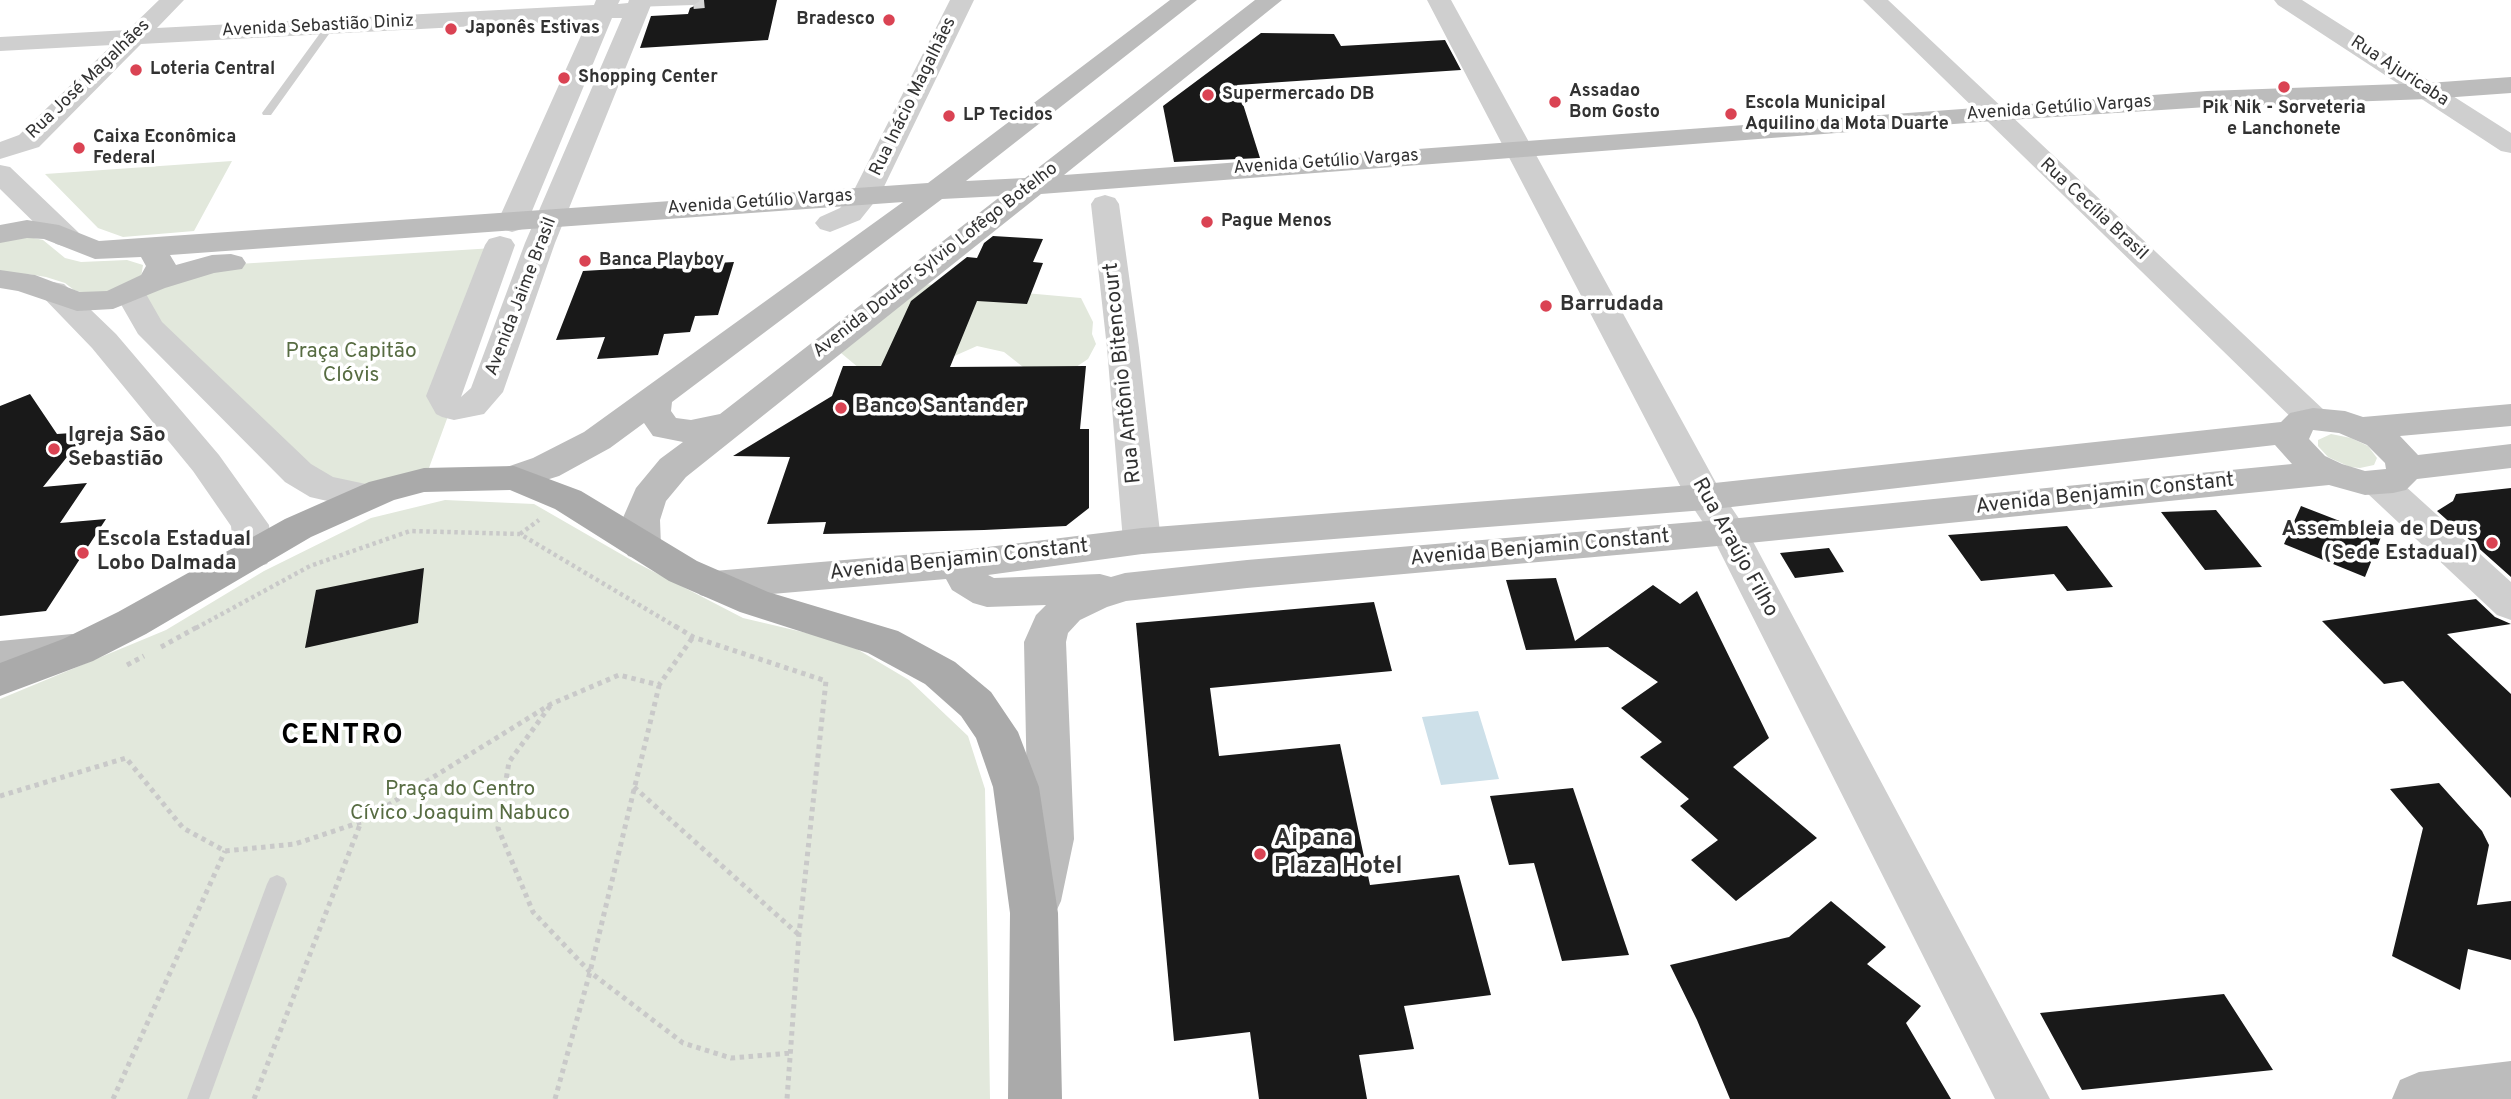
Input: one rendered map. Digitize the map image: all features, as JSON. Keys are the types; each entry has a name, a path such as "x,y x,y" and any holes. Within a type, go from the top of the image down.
{"main road":[{"path":"0,680 78,650 181,597 298,528 367,496 424,480 514,478 546,467 597,440 900,218 932,191 1078,106 1185,0"},
{"name":"Avenida Doutor Sylvio Lofêgo Botelho","path":"642,546 641,520 649,497 673,468 1270,0"},
{"name":"Avenida Getúlio Vargas","path":"545,231 830,223 998,212 1105,204 1523,159 1993,113 2207,99 2428,91 2511,85"},
{"name":"Avenida Getúlio Vargas","path":"0,279 24,282 77,302 113,300 212,264 545,231 866,195 1523,159 1729,153 2511,102"},
{"path":"1078,106 1112,114 1130,110"},
{"name":"Avenida Getúlio Vargas","path":"0,234 27,229 49,231 95,250 506,234"},
{"path":"141,248 155,254 161,266 143,287"},
{"path":"654,397 654,412 665,428 691,431 728,423"},
{"path":"2362,428 2511,415"},
{"name":"Avenida Benjamin Constant","path":"715,585 963,564 1142,541 1705,497 2302,425 2328,419 2362,428"},
{"path":"2302,425 2291,442 2299,453 2329,474 2347,480 2392,476 2511,456"},
{"path":"2362,428 2393,447 2402,458 2392,476"},
{"name":"Avenida Benjamin Constant","path":"1034,913 1051,839 1045,642 1050,626 1066,610 1093,597 1125,587 2329,474"},
{"path":"514,478 568,500 683,571 754,602 883,642 940,673 976,704 996,732 1016,787 1034,913 1035,1099"},
{"path":"963,564 966,580 987,593 1125,587"},
{"path":"0,657 78,650"},
{"path":"2419,1099 2511,1087"}],"street":[{"name":"Rua José Magalhães","path":"0,151 29,141 172,0"},
{"name":"Rua Inácio Magalhães","path":"866,195 962,0"},
{"name":"Rua Araújo Filho","path":"1439,0 1705,497 1729,532 2023,1099"},
{"name":"Rua Cecília Brasil","path":"1875,0 1993,113 2302,425"},
{"name":"Rua Ajuricaba","path":"2286,0 2511,145"},
{"path":"639,5 693,1"},
{"name":"Avenida Sebastião Diniz","path":"0,33 329,27 600,4"},
{"name":"Avenida Sebastião Diniz","path":"0,44 140,31 600,4 639,5"},
{"name":"Avenida Jaime Brasil","path":"600,4 443,396 454,409 472,406 486,392 545,231 639,5"},
{"path":"0,173 67,238"},
{"path":"830,223 850,214 866,195"},
{"name":"Rua Antônio Bitencourt","path":"1105,204 1123,348 1142,541"},
{"path":"143,287 149,327 298,473 323,488 367,496"},
{"path":"53,291 104,341 205,463 250,525 253,554"},
{"path":"2392,476 2511,605"}],"lane":[{"path":"267,113 329,27"},
{"path":"198,1099 277,884"}],"path":[{"path":"520,534 541,519"},
{"path":"157,649 310,566 411,531 520,534 693,637 827,681 799,934 787,1099"},
{"path":"555,1099 590,972 659,685 693,637"},
{"path":"121,667 145,655"},
{"path":"0,796 125,758 183,828 225,851 295,844 361,822 551,704 619,676 659,685"},
{"path":"551,704 509,762 498,828 533,912 590,972 683,1043 731,1058 791,1053"},
{"path":"635,786 799,934"},
{"path":"254,1099 361,822"},
{"path":"113,1099 225,851"}],"green space":[{"path":"232,161 194,231 123,237 98,228 45,174"},
{"path":"24,236 43,240 65,258 81,262 127,260 143,265 141,277 107,292 87,294 46,277 0,274 0,239"},
{"name":"Praça Capitão Clóvis","path":"510,247 422,487 312,489 143,326 144,289 222,265"},
{"path":"924,284 1081,298 1093,322 1092,334 1096,344 1088,359 1073,369 1023,367 1004,352 977,346 925,369 859,368 841,353"},
{"path":"2331,434 2351,438 2368,446 2377,458 2374,465 2350,467 2328,457 2318,446 2318,440"},
{"name":"Praça do Centro Cívico Joaquim Nabuco","path":"445,500 534,504 633,561 743,618 845,642 909,680 968,736 985,789 990,1099 0,1099 0,699 166,630 264,571 371,518"}],"shaded area":[{"path":"1478,711 1499,779 1441,785 1422,717"}],"building":[{"path":"702,0 777,0 768,40 640,48 651,16 688,14 690,8"},
{"name":"Supermercado DB","path":"1261,33 1334,34 1341,46 1445,40 1461,70 1237,85 1260,158 1174,162 1163,106"},
{"path":"993,236 1043,239 1033,262 1043,263 1027,304 977,301 950,367 1086,366 1080,429 1089,429 1089,508 1066,526 823,534 826,522 767,524 790,457 733,456 832,396 843,366 881,366 911,301 967,257 977,258 984,243"},
{"path":"734,262 718,315 695,316 690,332 664,334 658,355 597,359 605,337 556,340 583,271"},
{"path":"30,394 57,434 87,432 43,487 87,483 60,523 106,519 46,611 0,616 0,406"},
{"name":"Assembleia de Deus (Sede Estadual)","path":"2511,488 2511,577 2437,511 2453,501 2456,494"},
{"path":"2301,506 2381,537 2365,577 2284,544"},
{"path":"2216,510 2262,567 2205,570 2161,512"},
{"path":"2067,526 2113,587 2067,591 2054,574 1981,581 1948,535"},
{"path":"1829,548 1844,572 1795,578 1780,553"},
{"path":"424,568 418,623 305,648 316,590"},
{"path":"1556,578 1575,641 1653,585 1680,604 1697,591 1769,738 1733,767 1817,838 1736,901 1691,860 1718,840 1680,806 1689,799 1640,757 1662,742 1621,708 1658,682 1608,647 1526,650 1506,580"},
{"path":"2476,599 2495,617 2511,624 2447,634 2511,694 2511,798 2403,681 2384,684 2322,621"},
{"name":"Aipana Plaza Hotel","path":"1374,602 1392,671 1210,688 1219,756 1340,744 1370,885 1459,875 1491,995 1404,1006 1414,1049 1359,1055 1367,1099 1259,1099 1250,1032 1174,1041 1136,623"},
{"path":"2439,783 2482,831 2489,845 2477,905 2511,901 2511,960 2468,949 2460,990 2392,956 2423,828 2390,789"},
{"path":"1573,788 1629,955 1562,961 1534,863 1509,865 1490,796"},
{"path":"1831,901 1886,947 1867,964 1921,1006 1906,1023 1951,1099 1730,1099 1697,1020 1670,965 1789,937"},
{"path":"2224,994 2273,1070 2082,1090 2040,1013"}],"tunnel":[{"path":"693,1 704,0"}],"place":[{"name":"Bradesco","path":"889,20"},
{"name":"Japonês Estivas","path":"451,29"},
{"name":"Loteria Central","path":"136,70"},
{"name":"Shopping Center","path":"564,78"},
{"name":"Pik Nik - Sorveteria e Lanchonete","path":"2284,87"},
{"name":"Supermercado DB","path":"1208,95"},
{"name":"Assadao Bom Gosto","path":"1555,102"},
{"name":"Escola Municipal Aquilino da Mota Duarte","path":"1731,114"},
{"name":"LP Tecidos","path":"949,116"},
{"name":"Caixa Econômica Federal","path":"79,148"},
{"name":"Pague Menos","path":"1207,222"},
{"name":"Banca Playboy","path":"585,261"},
{"name":"Barrudada","path":"1546,306"},
{"name":"Banco Santander","path":"841,408"},
{"name":"Igreja São Sebastião","path":"54,449"},
{"name":"Assembleia de Deus (Sede Estadual)","path":"2492,543"},
{"name":"Escola Estadual Lobo Dalmada","path":"83,553"},
{"name":"Aipana Plaza Hotel","path":"1260,854"}],"district":[{"name":"CENTRO","path":"343,737"}]}
